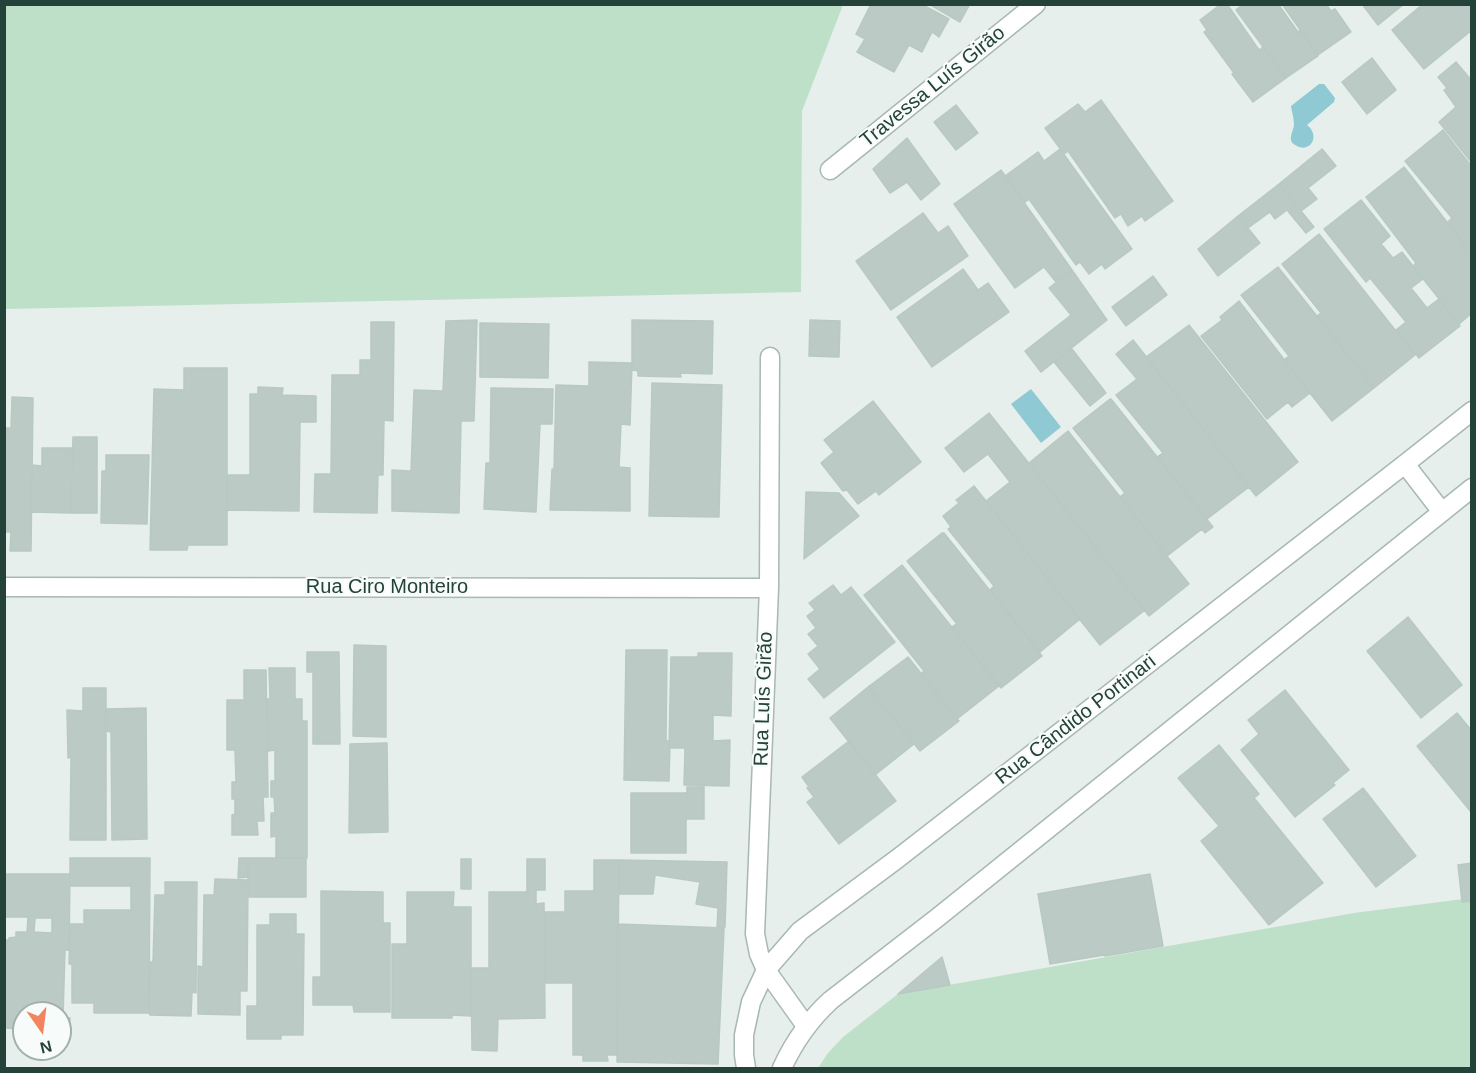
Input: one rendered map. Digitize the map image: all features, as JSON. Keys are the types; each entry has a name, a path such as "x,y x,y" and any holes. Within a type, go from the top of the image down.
{"street":[{"name":"Travessa Luís Girão","path":"830,170 1036,4"},
{"name":"Rua Luís Girão","path":"770,357 769,588 755,934 759,954 766,970 806,1026"},
{"name":"Rua Cândido Portinari","path":"746,1068 744,1035 751,1002 766,970 800,931 916,845 1472,411"},
{"path":"1405,464 1442,512"},
{"path":"782,1068 799,1035 831,1000 937,918 1472,488"},
{"name":"Rua Ciro Monteiro","path":"4,587 769,588"}],"green space":[{"path":"4,5 843,5 802,111 801,292 5,309"},
{"path":"1471,898 1471,1068 818,1068 843,1037 898,994 1354,913"}],"water":[{"path":"1319,84 1324,84 1335,98 1334,102 1307,125 1311,129 1313,138 1310,145 1302,148 1294,144 1291,139 1294,125 1291,106"},
{"path":"1031,389 1061,427 1041,443 1011,404"}],"building":[{"path":"871,4 921,4 949,19 939,37 932,32 922,52 909,45 894,72 857,52 865,39 856,34"},
{"path":"929,4 970,4 960,22"},
{"path":"1221,4 1227,4 1259,50 1263,47 1286,78 1253,102 1204,32 1207,30 1200,20"},
{"path":"1243,4 1278,4 1318,56 1286,78 1236,10"},
{"path":"1282,4 1326,4 1331,11 1335,9 1351,32 1318,55"},
{"path":"1362,4 1404,4 1378,25"},
{"path":"1423,4 1472,4 1472,30 1424,69 1392,30"},
{"path":"1372,58 1396,90 1367,114 1342,82"},
{"path":"1456,62 1472,81 1472,163 1439,122 1456,107 1444,90 1447,88 1438,77"},
{"path":"1101,100 1173,201 1145,221 1142,216 1128,226 1121,214 1115,218 1068,151 1064,154 1045,128 1078,104 1085,112"},
{"path":"956,105 978,133 956,150 934,122"},
{"path":"1443,130 1472,167 1472,254 1447,223 1452,218 1405,161"},
{"path":"907,138 940,184 921,200 907,182 890,193 873,169"},
{"path":"1060,149 1132,249 1105,269 1102,264 1089,274 1080,262 1076,265 1029,199 1024,203 1005,176 1038,152 1044,161"},
{"path":"1322,149 1336,166 1308,188 1317,199 1301,211 1279,184"},
{"path":"1404,167 1472,254 1472,313 1459,324 1413,266 1416,263 1366,197"},
{"path":"1001,170 1072,270 1056,282 1044,267 1015,288 954,204"},
{"path":"1279,184 1314,227 1306,233 1287,210 1275,219 1270,212 1248,228 1238,216"},
{"path":"1361,200 1390,236 1381,244 1393,258 1402,252 1423,279 1411,288 1427,308 1439,299 1460,326 1419,358 1396,330 1406,322 1370,278 1366,282 1324,229"},
{"path":"923,213 938,233 948,226 968,256 891,310 856,261"},
{"path":"1238,216 1260,243 1218,276 1198,249"},
{"path":"1319,234 1415,355 1374,388 1317,316 1321,313 1282,264"},
{"path":"1278,267 1374,388 1332,421 1284,360 1289,356 1241,295"},
{"path":"963,269 978,290 988,283 1009,312 932,367 897,317"},
{"path":"1072,270 1107,320 1041,372 1025,351 1071,315 1049,288"},
{"path":"1153,276 1167,295 1126,326 1112,307"},
{"path":"1239,301 1310,393 1292,407 1288,402 1267,419 1201,336 1222,320 1220,317"},
{"path":"477,320 474,421 461,421 459,513 392,511 392,470 411,471 414,390 443,391 446,321"},
{"path":"632,320 713,321 712,374 680,373 681,377 638,376 638,371 632,370"},
{"path":"810,320 840,321 839,357 809,356"},
{"path":"371,322 394,322 393,421 384,420 383,475 378,475 377,513 314,512 315,474 331,474 332,375 360,375 360,360 371,360"},
{"path":"480,323 549,324 548,378 480,377"},
{"path":"1189,325 1298,462 1256,496 1146,357"},
{"path":"1133,340 1249,487 1207,519 1157,457 1163,453 1116,395 1137,379 1116,354"},
{"path":"1072,349 1106,393 1090,406 1054,362"},
{"path":"589,362 632,363 630,425 621,424 619,467 630,468 630,511 550,510 552,469 554,470 556,385 589,386"},
{"path":"184,368 227,368 227,545 188,545 187,550 150,550 154,389 184,390"},
{"path":"652,383 722,385 719,517 649,516"},
{"path":"258,387 283,388 282,395 316,396 316,422 300,422 299,511 227,510 227,475 250,475 250,394 258,394"},
{"path":"491,388 553,389 552,424 540,424 536,512 484,509 486,463 490,463"},
{"path":"12,397 33,398 31,551 10,551 11,532 4,532 4,428 11,428"},
{"path":"1110,399 1213,527 1205,533 1202,529 1167,556 1120,497 1125,493 1073,428"},
{"path":"873,401 921,462 879,495 876,491 858,504 847,490 843,491 821,463 834,452 824,440"},
{"path":"989,413 1145,610 1100,645 986,501 1010,482 988,454 964,472 945,448"},
{"path":"1068,431 1189,584 1149,616 1029,463"},
{"path":"73,437 97,437 97,513 71,513"},
{"path":"42,448 73,448 71,513 31,512 32,465 42,466"},
{"path":"106,455 149,455 147,524 101,523 102,471 106,471"},
{"path":"974,486 1080,619 1040,652 990,590 994,586 948,529 951,527 943,516 959,503 956,500"},
{"path":"806,492 839,493 859,516 804,559"},
{"path":"942,533 1042,656 1001,688 952,627 957,624 907,561"},
{"path":"902,565 999,686 957,719 921,674 924,671 864,595"},
{"path":"833,585 841,595 851,587 895,642 824,698 808,679 820,669 808,654 818,646 808,634 816,628 807,616 815,610 809,603"},
{"path":"1408,617 1462,685 1421,718 1367,651"},
{"path":"354,645 386,646 386,737 353,736"},
{"path":"626,650 667,650 666,741 670,741 669,781 624,780"},
{"path":"307,652 339,652 340,744 313,744 313,672 307,672"},
{"path":"698,653 732,653 731,716 713,715 713,741 730,740 729,786 684,785 685,748 669,748 671,657 698,657"},
{"path":"908,657 959,721 920,751 868,687"},
{"path":"269,668 295,668 295,699 302,699 302,721 307,721 307,858 276,858 276,836 271,837 271,813 275,813 274,797 271,797 271,781 275,781 275,750 268,751"},
{"path":"244,670 266,670 268,797 263,797 264,821 257,821 258,835 232,835 232,815 235,814 232,782 236,782 235,750 227,750 227,700 244,700"},
{"path":"868,687 914,744 875,775 830,718"},
{"path":"83,688 106,688 106,840 70,840 71,757 68,758 67,710 83,711"},
{"path":"1285,690 1349,770 1333,783 1335,785 1295,817 1241,750 1259,734 1248,720"},
{"path":"146,708 147,839 112,840 111,732 106,731 106,709"},
{"path":"1457,713 1472,731 1471,812 1417,746"},
{"path":"849,741 896,801 839,844 807,802 814,797 802,777"},
{"path":"387,743 388,832 349,833 350,744"},
{"path":"1219,745 1259,794 1254,798 1323,883 1269,925 1201,841 1219,826 1178,778"},
{"path":"687,787 704,787 704,819 686,819 686,853 631,853 631,793 687,793"},
{"path":"1363,788 1416,856 1376,887 1323,819"},
{"path":"70,858 150,858 149,1013 94,1013 94,1003 72,1003 72,964 69,964 70,924 84,924 84,910 131,910 131,886 70,886"},
{"path":"239,858 248,858 248,877 238,878"},
{"path":"248,858 306,858 306,897 248,897"},
{"path":"461,859 471,859 471,889 461,889"},
{"path":"527,859 545,859 545,890 536,890 536,904 544,903 545,1018 498,1019 497,1051 472,1050 471,968 489,968 489,892 527,892"},
{"path":"594,860 619,860 617,1055 607,1055 608,1061 583,1061 583,1055 573,1055 573,983 545,983 545,912 565,912 565,891 594,891"},
{"path":"619,860 727,862 725,927 717,928 718,908 696,904 700,882 655,875 653,894 619,894"},
{"path":"1472,863 1472,901 1462,902 1458,865"},
{"path":"4,874 70,874 69,950 65,950 63,1001 12,1001 12,1028 4,1028 4,940 16,937 16,932 27,932 28,917 4,917","holes":["35,918 52,918 52,933 34,932"]},
{"path":"1150,874 1163,946 1050,964 1038,894"},
{"path":"215,879 248,880 247,991 240,991 240,1015 198,1014 198,966 203,967 204,895 214,895"},
{"path":"165,882 197,882 196,993 192,992 191,1016 150,1015 149,1013 155,895 165,895"},
{"path":"321,891 383,892 383,923 390,923 390,1012 354,1012 353,1005 313,1005 313,977 321,977"},
{"path":"407,892 454,892 453,907 471,907 471,1016 392,1018 392,944 407,944"},
{"path":"270,914 296,914 296,934 304,934 303,1035 281,1035 281,1039 247,1039 247,1006 257,1006 257,925 270,925"},
{"path":"618,924 724,928 718,1064 617,1062"},
{"path":"942,957 950,985 898,994"}]}
